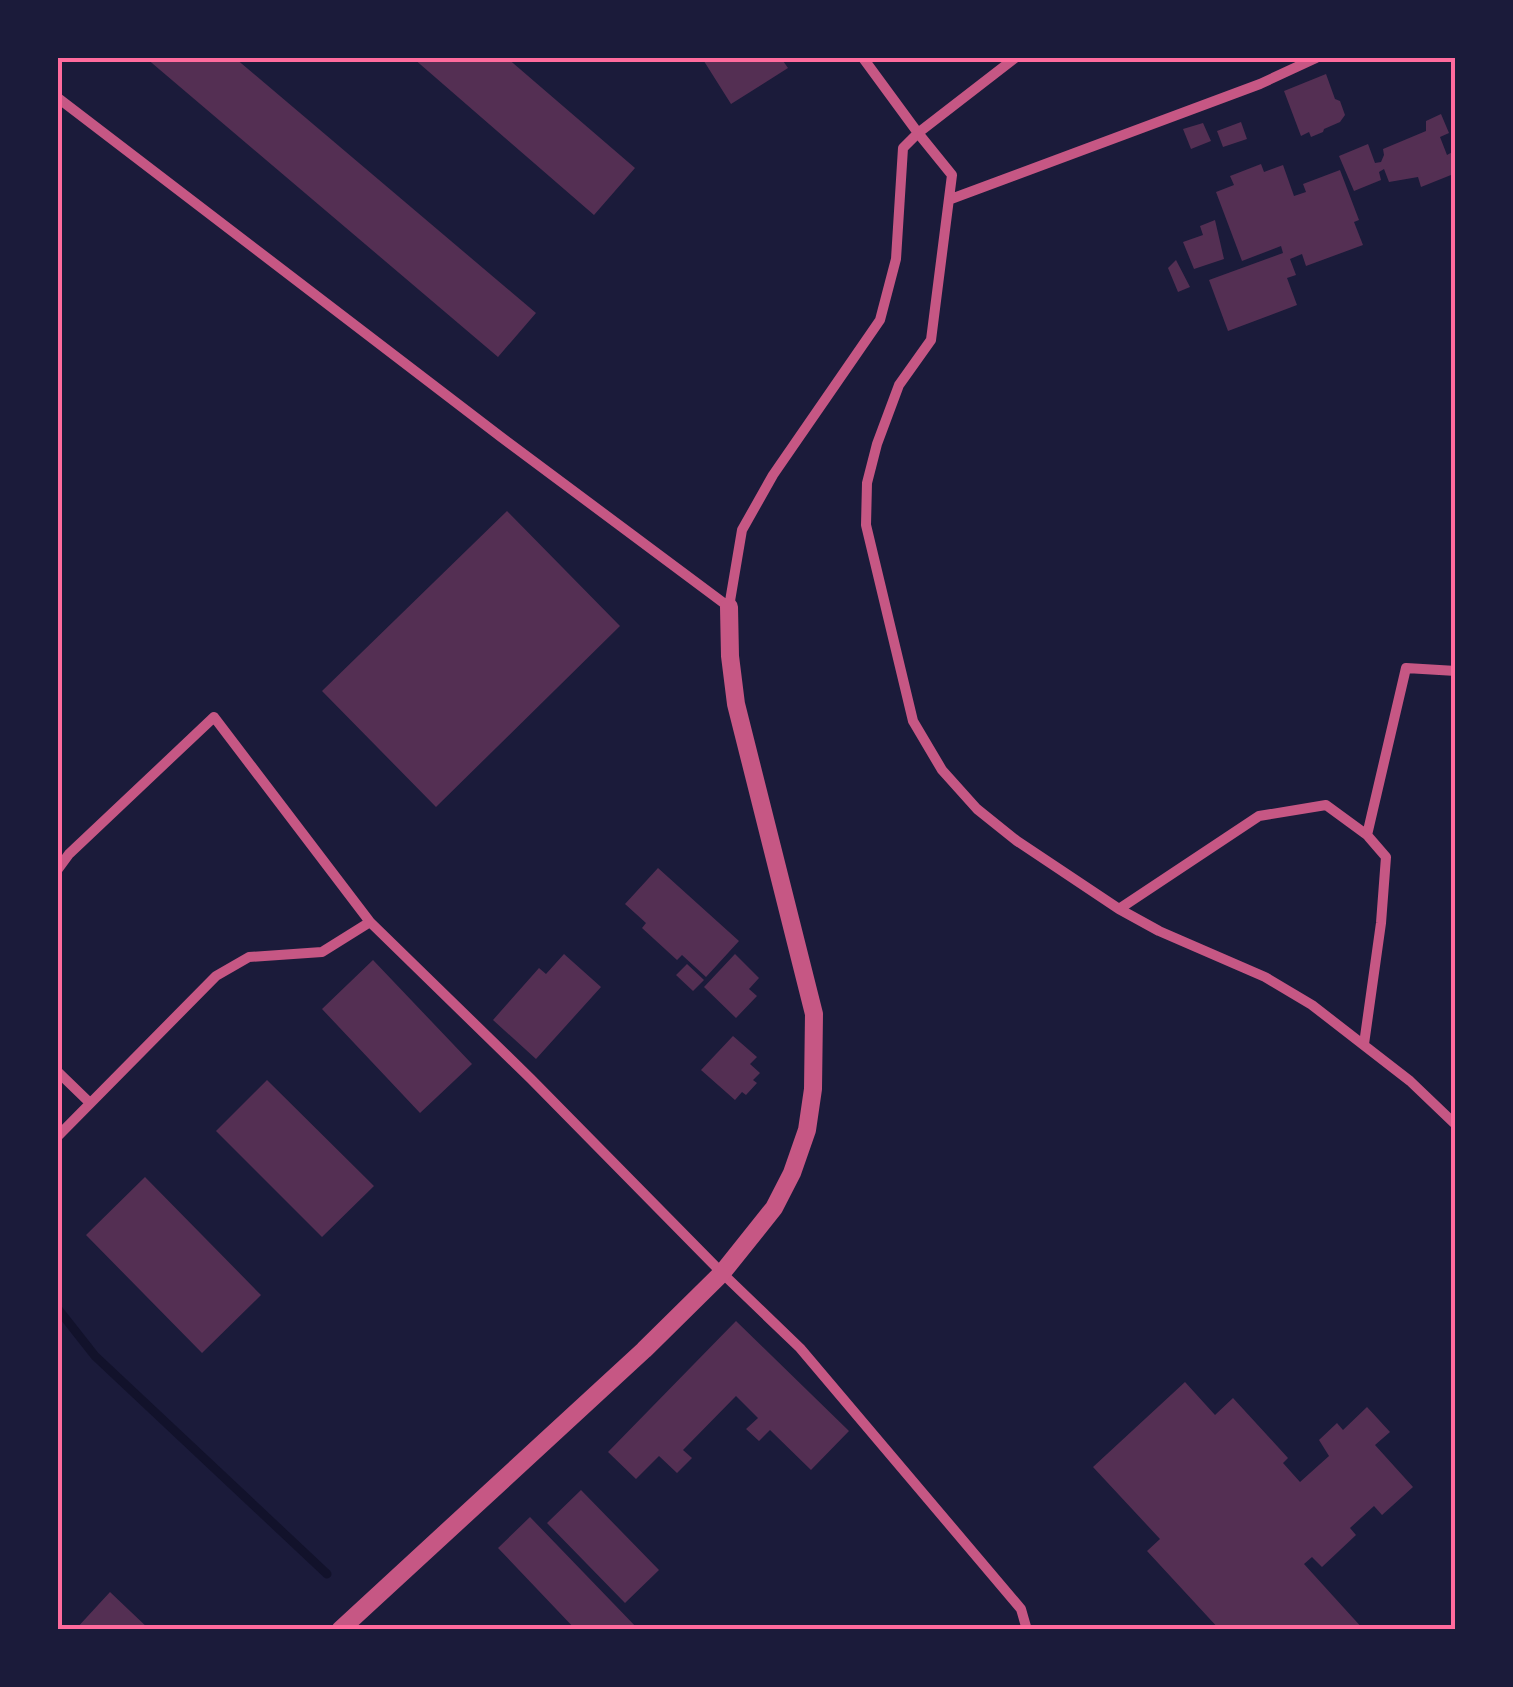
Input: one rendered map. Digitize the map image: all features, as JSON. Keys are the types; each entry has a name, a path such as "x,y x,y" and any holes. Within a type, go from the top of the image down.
{"street":[{"path":"863,58 952,175 931,340 899,385 876,444 867,483 866,524 912,721 942,770 977,809 1004,830 1120,909 1159,931 1265,977 1312,1004 1410,1081 1456,1125"},
{"path":"345,1628 722,1273 774,1208 792,1174 807,1130 813,1089 814,1014 736,704 730,656 730,607 742,530 773,475 880,320 896,259 903,148 1015,58"},
{"path":"951,200 1260,84 1316,58"},
{"path":"58,98 730,607"},
{"path":"1366,835 1406,668 1456,671"},
{"path":"58,869 69,854 214,717 370,922 800,1348 1021,1609 1027,1630"},
{"path":"1120,909 1259,816 1326,805 1366,835 1386,856 1364,1044"},
{"path":"58,1136 216,976 250,957 322,952 370,922"},
{"path":"58,1072 90,1103"}],"building":[{"path":"146,58 235,58 536,313 498,357"},
{"path":"413,58 507,58 635,168 594,215"},
{"path":"702,58 781,58 788,68 731,104"},
{"path":"1326,74 1345,115 1323,132 1301,136 1284,91"},
{"path":"1441,114 1449,133 1440,137 1447,155 1456,150 1456,173 1421,187 1418,177 1389,182 1384,169 1379,172 1381,180 1354,191 1339,156 1368,144 1375,163 1381,162 1383,149 1426,131 1426,121"},
{"path":"1241,122 1247,139 1223,147 1217,131"},
{"path":"1203,123 1211,141 1191,149 1183,129"},
{"path":"1261,164 1264,172 1283,165 1294,196 1306,192 1303,184 1340,170 1359,220 1354,222 1363,245 1306,266 1302,254 1290,259 1296,275 1287,278 1297,305 1228,331 1209,280 1283,253 1281,246 1242,261 1216,192 1234,185 1230,176"},
{"path":"1215,220 1224,259 1194,269 1183,242 1203,235 1200,226"},
{"path":"1176,260 1190,287 1178,292 1168,268"},
{"path":"507,511 620,626 436,807 322,691"},
{"path":"658,868 739,941 706,977 682,955 677,960 642,928 646,923 625,904"},
{"path":"564,954 601,987 536,1059 493,1020 539,968 546,974"},
{"path":"735,954 759,978 749,989 757,996 736,1018 704,987"},
{"path":"373,960 472,1064 420,1113 322,1009"},
{"path":"687,964 704,980 693,991 676,975"},
{"path":"733,1036 757,1057 750,1064 760,1073 746,1095 742,1092 735,1100 701,1070"},
{"path":"267,1080 374,1186 322,1237 216,1131"},
{"path":"145,1177 261,1295 202,1353 86,1235"},
{"path":"736,1321 849,1431 811,1470 770,1430 759,1441 746,1429 758,1418 736,1396 683,1450 692,1458 677,1473 659,1456 636,1479 608,1452"},
{"path":"1185,1382 1215,1415 1233,1398 1288,1458 1283,1463 1300,1482 1329,1456 1319,1440 1337,1423 1343,1430 1367,1407 1390,1432 1375,1445 1413,1487 1382,1515 1374,1506 1350,1528 1356,1535 1322,1567 1312,1557 1304,1564 1364,1630 1220,1630 1147,1551 1160,1539 1093,1467"},
{"path":"581,1490 659,1570 625,1603 547,1523"},
{"path":"530,1517 639,1630 576,1630 498,1548"},
{"path":"110,1592 150,1630 75,1630"}],"waterway":[{"path":"58,1309 95,1356 327,1574"}]}
